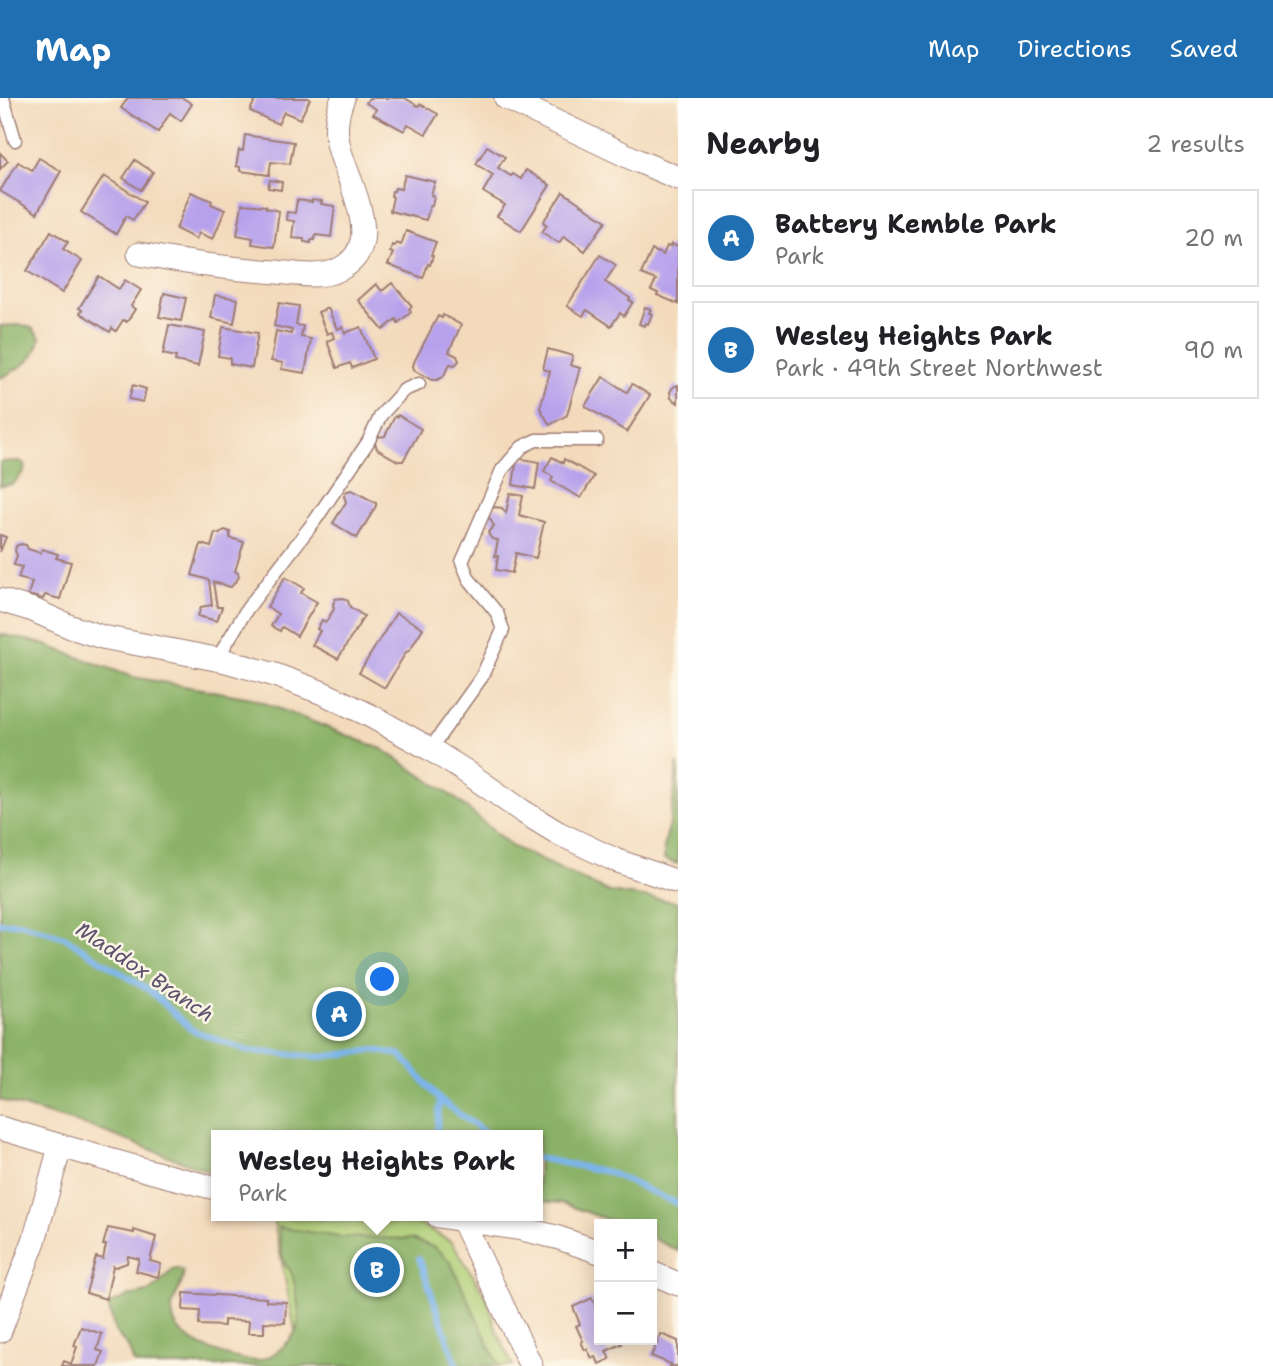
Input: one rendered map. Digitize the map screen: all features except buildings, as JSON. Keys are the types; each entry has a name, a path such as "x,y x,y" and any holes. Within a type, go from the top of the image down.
{"street":[{"path":"139,254 237,269 309,274 325,274 344,266 359,251 364,223 337,142 336,118 343,98"},
{"path":"506,98 638,162 678,178"},
{"path":"0,600 102,637 217,659 323,693 430,749 558,833 625,864 678,882"},
{"path":"0,1128 152,1173 211,1187"},
{"path":"0,1331 34,1241 60,1147"},
{"path":"462,1221 531,1366"},
{"path":"469,1221 522,1229 594,1250"},
{"path":"657,1275 678,1284"}],"lane":[{"path":"2,98 15,140"},
{"path":"217,659 247,609 316,519 368,442 381,415 404,390 419,384"},
{"path":"430,749 481,678 503,630 497,613 468,579 462,562 502,470 522,447 536,440 597,440"}],"green space":[{"path":"20,325 32,328 40,338 38,346 26,363 0,378 0,326"},
{"path":"20,461 25,465 24,471 13,484 0,486 0,462"},
{"path":"0,634 40,643 133,677 252,698 382,749 455,798 511,846 609,892 678,902 678,1251 657,1240 657,1219 605,1219 562,1203 543,1201 543,1130 211,1130 211,1172 94,1128 0,1100"},
{"path":"678,763 678,864 664,859 664,845 670,823"},
{"path":"274,1221 419,1224 452,1242 487,1298 497,1332 513,1366 302,1366"},
{"path":"279,1227 339,1237 412,1239 436,1248 451,1263 499,1366 145,1366 134,1363 128,1347 115,1331 108,1305 128,1296 148,1292 172,1270 178,1269 183,1271 183,1277 172,1311 177,1327 183,1334 203,1346 240,1359 260,1360 283,1347 296,1330 299,1314 293,1277 283,1256"}],"waterway":[{"name":"Maddox Branch","path":"0,923 20,923 64,937 150,991 192,1030 248,1051 321,1057 374,1050 401,1055 440,1100 481,1130"},
{"path":"436,1130 440,1100"},
{"name":"Maddox Branch","path":"543,1159 608,1172 678,1204"},
{"path":"419,1258 457,1366"}],"place":[{"name":"Battery Kemble Park","path":"339,1014"},
{"name":"Wesley Heights Park","path":"377,1270"}]}
